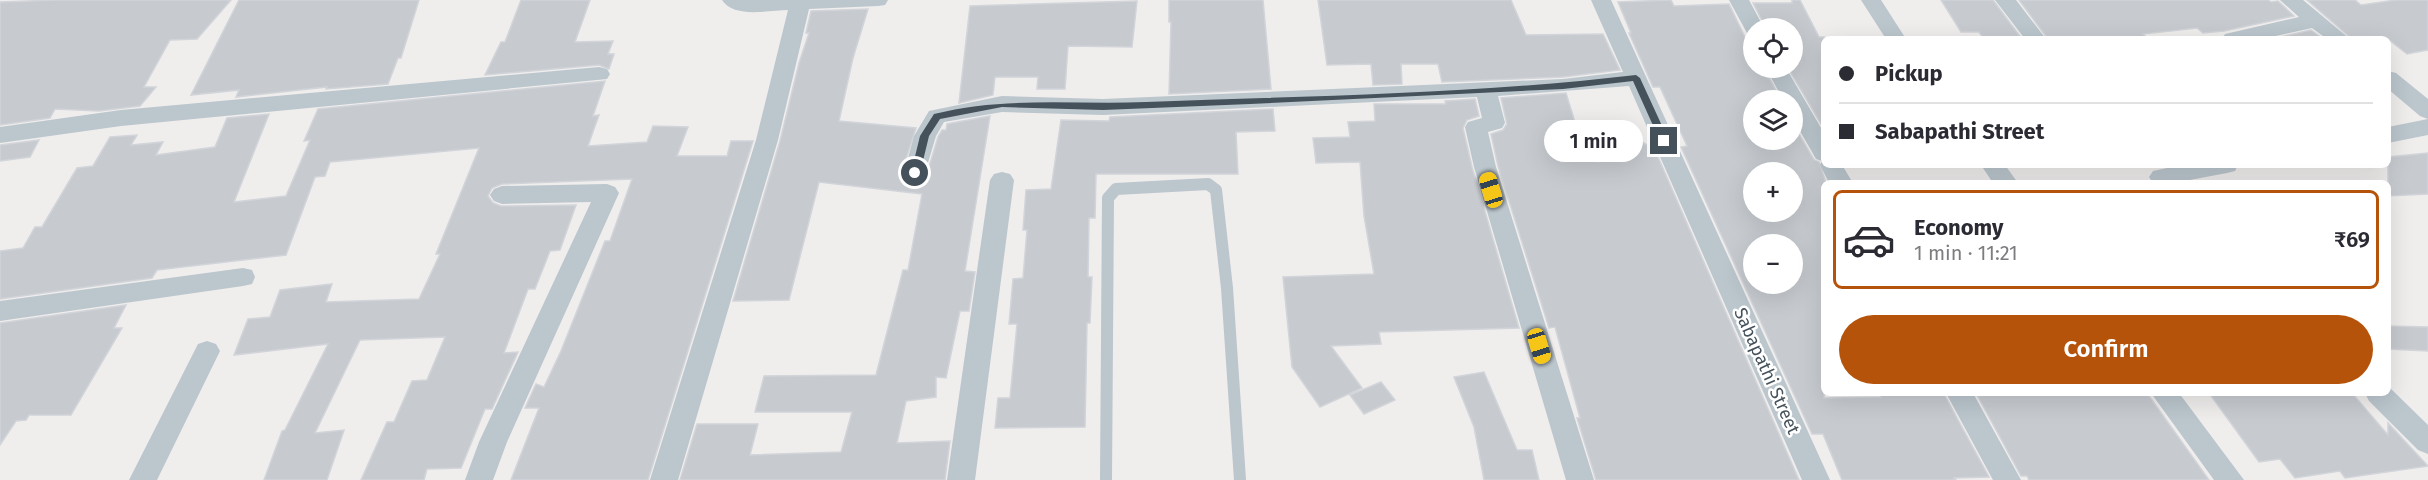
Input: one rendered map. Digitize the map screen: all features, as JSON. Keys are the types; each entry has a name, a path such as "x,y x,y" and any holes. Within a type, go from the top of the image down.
{"street":[{"path":"732,0 740,5 878,0"},
{"name":"Sabapathi Street","path":"1601,0 1816,480"},
{"path":"1738,0 1749,18"},
{"path":"1871,0 1894,36"},
{"path":"2005,0 2034,36"},
{"path":"2290,0 2336,36"},
{"path":"664,480 767,140 800,4"},
{"path":"2245,36 2317,20"},
{"path":"0,135 121,118 599,74"},
{"path":"915,173 925,136 937,116 1002,104 1103,107 1563,86 1636,78"},
{"path":"1782,78 1821,148"},
{"path":"2391,80 2428,111"},
{"path":"1486,90 1494,123 1476,127 1485,167 1580,480"},
{"path":"2391,134 2428,126"},
{"path":"1994,168 2004,180"},
{"path":"2159,175 2207,168"},
{"path":"961,480 1002,180"},
{"path":"479,480 493,442 607,193 502,195"},
{"path":"0,311 243,277"},
{"path":"143,480 207,351"},
{"path":"1961,396 2007,480"},
{"path":"2166,396 2230,480"},
{"path":"2381,396 2428,442"}],"lane":[{"path":"1106,480 1108,198 1116,189 1208,184 1216,190 1227,288 1239,480"}],"building":[{"path":"231,0 197,39 170,40 144,87 156,87 140,106 99,111 55,109 50,118 0,125 0,2"},
{"path":"239,0 419,0 401,58 398,58 388,84 326,89 327,87 236,97 239,90 191,95"},
{"path":"521,0 590,0 575,42 613,41 608,54 614,54 609,69 599,65 485,75 501,42 505,42"},
{"path":"1169,0 1263,0 1271,89 1169,94 1171,22 1169,22"},
{"path":"1318,0 1511,0 1526,35 1603,34 1620,70 1563,77 1442,82 1438,64 1401,64 1402,84 1373,85 1371,64 1327,65"},
{"path":"1671,0 1674,6 1729,4 1743,33 1743,78 1769,78 1776,90 1743,90 1743,150 1803,150 1803,141 1814,160 1819,162 1825,180 1821,180 1821,396 1824,398 1945,396 1989,477 1954,478 1956,480 1842,480 1823,434 1812,434 1748,294 1803,294 1803,234 1743,234 1743,283 1681,147 1687,146 1660,87 1653,87 1629,33 1631,33 1618,2"},
{"path":"1792,0 1800,0 1821,37 1821,124 1794,78 1803,78 1803,18 1761,18 1753,3 1792,3"},
{"path":"1941,0 1993,0 2020,36 1982,36 1979,32 1961,32"},
{"path":"2019,0 2268,0 2278,1 2294,16 2224,31 2203,33 2197,28 2143,34 2145,36 2046,36"},
{"path":"2307,0 2355,0 2361,5 2396,0 2428,0 2428,50 2407,54 2391,41 2391,36 2349,36"},
{"path":"1137,1 1132,47 1068,46 1065,89 1037,89 1038,77 995,77 993,95 959,103 970,6"},
{"path":"868,9 853,58 839,121 916,128 902,172 905,180 916,183 925,180 938,137 942,130 946,130 947,124 990,116 965,271 975,272 969,311 960,311 946,378 936,377 936,397 906,401 897,443 950,441 945,480 680,480 697,424 758,424 750,455 841,452 852,412 755,412 764,376 876,375 903,270 908,270 922,194 819,182 789,300 733,301 780,141 799,63 809,33 806,33 811,11"},
{"path":"2311,30 2319,36 2285,36"},
{"path":"605,81 593,116 599,115 588,146 647,142 653,126 688,127 677,156 727,156 731,141 753,141 648,480 511,480 539,408 525,408 536,384 544,387 561,351 605,241 610,241 632,179 502,184 492,188 488,196 493,203 501,206 576,205 560,250 550,251 535,289 528,289 504,353 518,352 492,409 485,409 461,468 427,469 424,480 361,480 387,422 394,422 412,381 427,380 445,337 360,340 315,433 344,430 327,480 264,480 282,431 285,430 328,344 234,355 248,319 270,317 280,290 332,284 326,302 419,299 440,254 436,254 479,148 330,162 325,176 315,177 286,255 157,270 152,278 0,299 0,251 23,248 35,227 42,227 77,168 93,166 110,137 137,135 131,145 163,142 156,155 215,147 227,118 269,114 234,202 286,196 310,140 304,141 318,109"},
{"path":"1566,93 1578,132 1590,132 1598,162 1631,135 1655,150 1799,480 1596,480 1577,418 1580,418 1555,327 1549,328 1498,166 1491,134 1503,130 1507,124 1501,98"},
{"path":"1475,99 1479,116 1467,120 1463,128 1472,167 1519,328 1379,332 1381,344 1331,346 1362,388 1320,407 1292,367 1283,277 1374,274 1364,216 1360,162 1316,163 1313,138 1350,137 1348,122 1375,121 1374,104 1446,104 1445,101"},
{"path":"1273,109 1275,131 1236,132 1238,174 1096,174 1095,218 1089,218 1088,277 1092,277 1090,323 1087,323 1085,427 995,428 998,398 1010,398 1017,324 1009,324 1013,279 1023,278 1027,230 1023,230 1026,190 1051,189 1061,120 1109,121 1110,117"},
{"path":"39,140 30,157 0,161 0,145"},
{"path":"2428,153 2428,194 2391,196 2388,168 2391,168 2391,157"},
{"path":"126,305 114,328 122,328 71,415 29,415 26,420 16,421 0,445 0,323"},
{"path":"2391,326 2428,327 2428,351 2391,349"},
{"path":"1484,372 1517,450 1532,450 1539,480 1484,480 1474,427 1454,377"},
{"path":"1381,382 1395,400 1364,414 1350,395"},
{"path":"1978,396 2149,396 2209,480 2029,480 2027,476 2021,476"},
{"path":"2211,396 2355,396 2388,435 2388,423 2428,466 2345,478 2340,471 2295,478 2280,459 2259,462"}],"route":[{"path":"915,173 925,136 937,116 1002,104 1103,107 1250,101 1563,86 1636,78 1664,141"}]}
